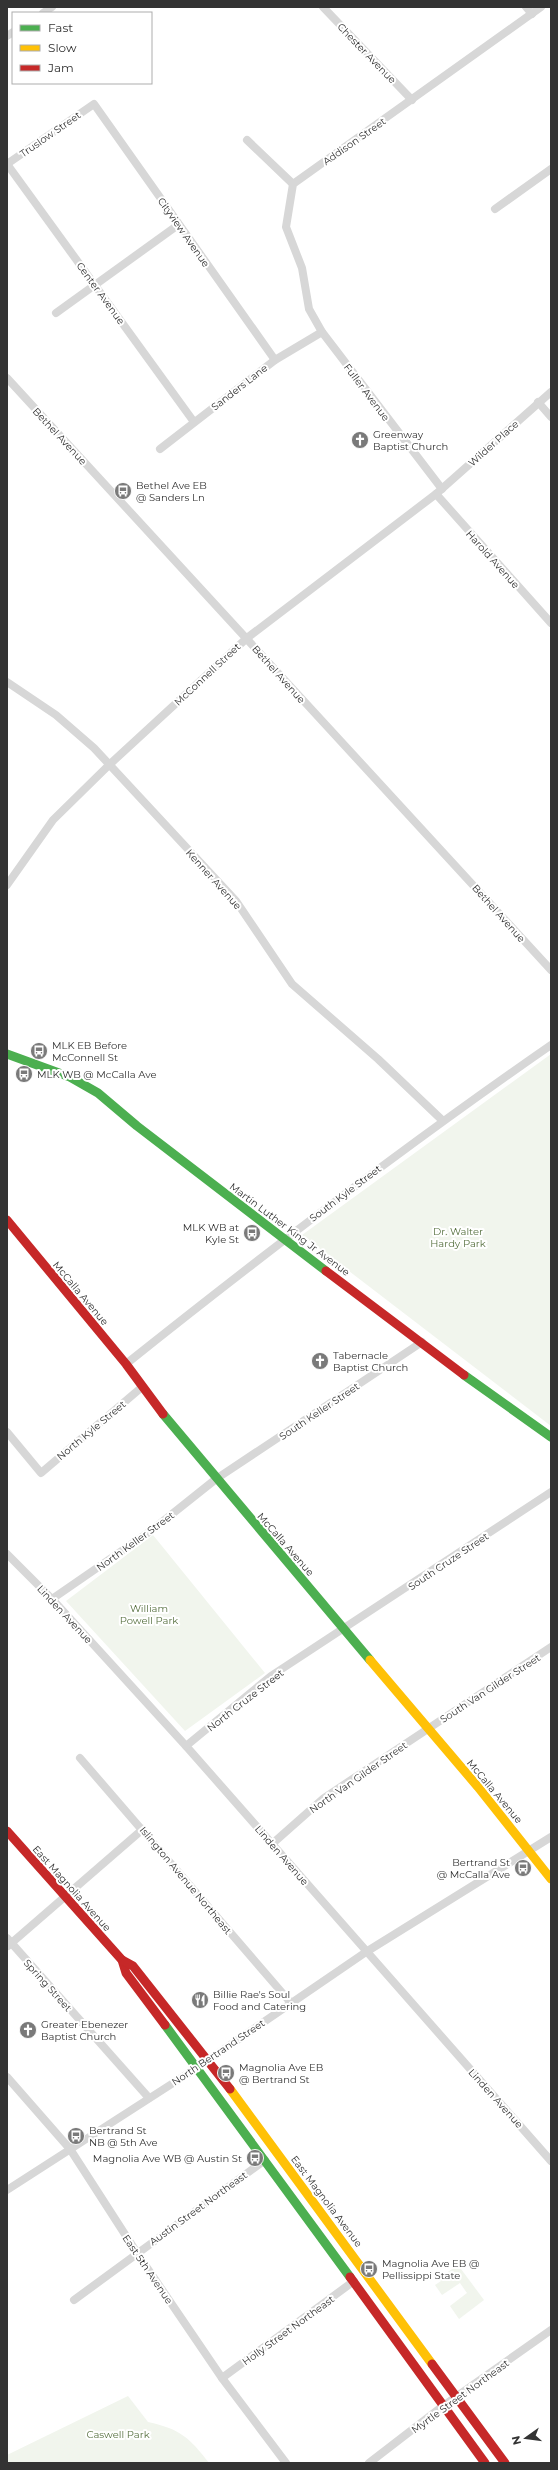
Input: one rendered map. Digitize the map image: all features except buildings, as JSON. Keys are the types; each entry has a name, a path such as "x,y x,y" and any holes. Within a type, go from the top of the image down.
{"main road":[{"name":"Martin Luther King Jr Avenue","path":"7,1054 70,1077 98,1092 138,1126 283,1238 508,1408 551,1437"},
{"name":"McCalla Avenue","path":"7,1220 126,1364 142,1387 216,1479 428,1728 530,1850 551,1879"},
{"name":"East Magnolia Avenue","path":"7,1831 122,1960 133,1966 208,2059 505,2463"},
{"name":"East Magnolia Avenue","path":"122,1960 126,1973 198,2067 485,2463"}],"street":[{"name":"Chester Avenue","path":"323,7 412,100"},
{"path":"526,7 532,14"},
{"name":"Addison Street","path":"293,184 541,7"},
{"name":"Truslow Street","path":"7,164 94,104"},
{"name":"Cityview Avenue","path":"94,104 178,225 275,360"},
{"path":"247,140 293,184 286,227 302,268 309,309 322,332"},
{"name":"Center Avenue","path":"7,164 194,422"},
{"path":"495,209 551,169"},
{"path":"56,313 178,225"},
{"name":"Sanders Lane","path":"160,449 275,360 322,332"},
{"name":"Fuller Avenue","path":"322,332 439,492"},
{"name":"Bethel Avenue","path":"7,378 550,968"},
{"name":"Wilder Place","path":"439,492 551,392"},
{"path":"538,402 551,417"},
{"name":"Harold Avenue","path":"439,492 551,623"},
{"name":"McConnell Street","path":"7,885 53,820 109,764 247,638 439,492"},
{"name":"Kenner Avenue","path":"7,682 56,715 109,764 236,901 292,984 378,1059 442,1120"},
{"name":"South Kyle Street","path":"126,1364 283,1238 442,1120 551,1045"},
{"name":"South Keller Street","path":"216,1479 422,1342"},
{"name":"North Kyle Street","path":"7,1432 40,1473 142,1387"},
{"name":"North Keller Street","path":"52,1599 152,1530 216,1479"},
{"name":"South Cruze Street","path":"345,1630 551,1492"},
{"name":"Linden Avenue","path":"7,1554 52,1599 186,1746 551,2161"},
{"name":"North Cruze Street","path":"186,1746 272,1676 345,1630"},
{"name":"South Van Gilder Street","path":"428,1728 551,1647"},
{"name":"North Van Gilder Street","path":"272,1844 324,1798 428,1728"},
{"name":"Islington Avenue Northeast","path":"80,1758 143,1829 291,2003"},
{"path":"8,1943 143,1829"},
{"name":"North Bertrand Street","path":"7,2190 198,2067 366,1952 551,1837"},
{"name":"Spring Street","path":"8,1943 148,2098"},
{"name":"East 5th Avenue","path":"7,2077 70,2149 137,2253 222,2378 286,2463"},
{"name":"Austin Street Northeast","path":"74,2300 265,2160"},
{"name":"Holly Street Northeast","path":"222,2378 354,2281"},
{"name":"Myrtle Street Northeast","path":"370,2463 443,2406 551,2330"}],"green space":[{"name":"Dr. Walter Hardy Park","path":"551,1054 551,1426 302,1235"},
{"name":"William Powell Park","path":"153,1535 265,1673 185,1731 66,1601"},
{"path":"458,2265 484,2300 459,2319 450,2306 467,2293 460,2283 442,2295 435,2285 441,2281 439,2278"},
{"name":"Caswell Park","path":"128,2396 148,2422 168,2428 183,2435 196,2447 209,2463 7,2463 7,2455"}],"traffic: fast":[{"path":"7,1054 70,1077 98,1093 137,1126 326,1271"},
{"path":"464,1375 551,1437"},
{"path":"163,1414 370,1660"},
{"path":"165,2025 350,2277"}],"traffic: slow":[{"path":"370,1660 478,1787 551,1879"},
{"path":"230,2089 432,2364"}],"traffic: jam":[{"path":"7,1220 126,1364 163,1414"},
{"path":"326,1271 464,1375"},
{"path":"7,1831 122,1960 126,1973 165,2025"},
{"path":"122,1960 133,1966 230,2089"},
{"path":"350,2277 485,2463"},
{"path":"432,2364 505,2463"}],"place":[{"name":"Greenway Baptist Church","path":"360,440"},
{"name":"Bethel Ave EB @ Sanders Ln","path":"123,491"},
{"name":"MLK EB Before McConnell St","path":"39,1051"},
{"name":"MLK WB @ McCalla Ave","path":"24,1074"},
{"name":"MLK WB at Kyle St","path":"252,1233"},
{"name":"Tabernacle Baptist Church","path":"320,1361"},
{"name":"Bertrand St @ McCalla Ave","path":"523,1868"},
{"name":"Billie Rae's Soul Food and Catering","path":"200,2000"},
{"name":"Greater Ebenezer Baptist Church","path":"28,2030"},
{"name":"Magnolia Ave EB @ Bertrand St","path":"226,2073"},
{"name":"Bertrand St NB @ 5th Ave","path":"76,2136"},
{"name":"Magnolia Ave WB @ Austin St","path":"255,2158"},
{"name":"Magnolia Ave EB @ Pellissippi State","path":"369,2269"}]}
